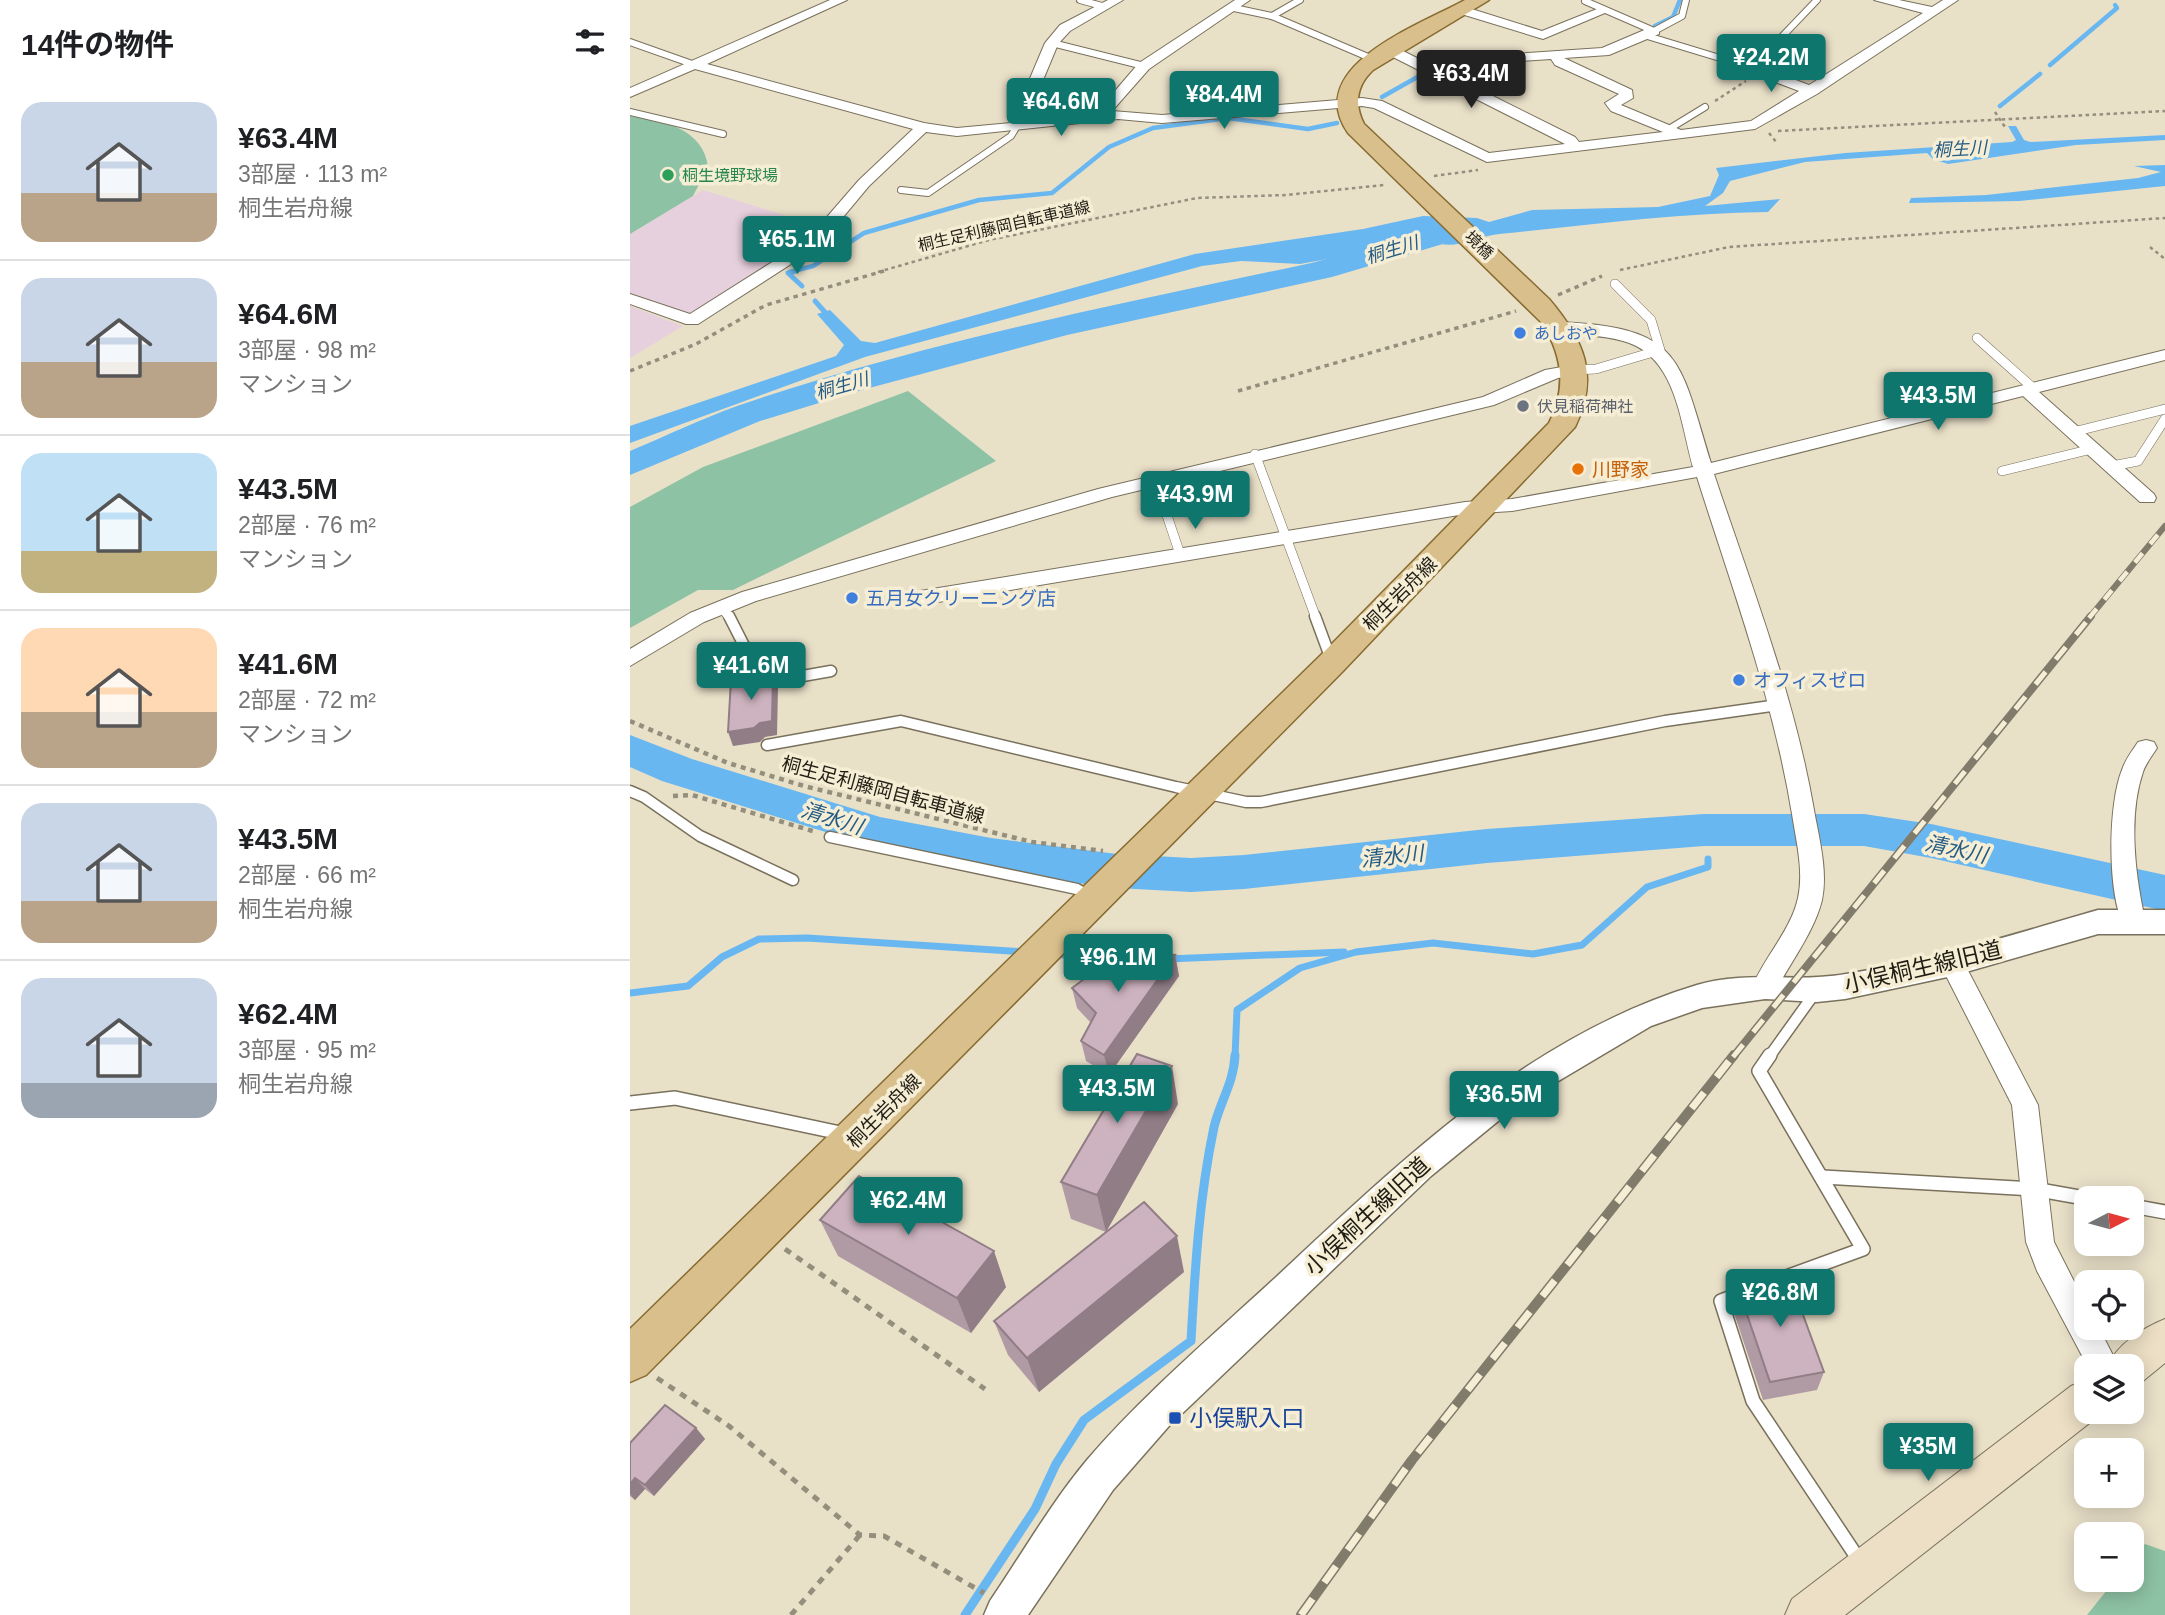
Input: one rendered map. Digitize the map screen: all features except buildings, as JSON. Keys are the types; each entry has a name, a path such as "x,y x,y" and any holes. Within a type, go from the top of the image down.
{"main road":[{"path":"1345,102 1357,74 1470,5"},
{"name":"境橋","path":"1345,102 1347,116 1356,128 1542,310"},
{"name":"桐生岩舟線","path":"641,1368 761,1233 1332,663 1486,507 1560,427 1569,414 1576,390 1573,370 1569,346 1542,310"},
{"path":"2144,1354 2165,1338"},
{"path":"1808,1615 2074,1408"}],"street":[{"path":"630,93 841,0"},
{"path":"1017,126 1052,43 1065,28 1116,0"},
{"path":"1880,0 1934,11"},
{"path":"695,65 923,127 957,131 1101,116 1162,119 1345,102 1377,104 1479,157 1673,131 1755,125 1952,0"},
{"path":"1101,116 1144,66 1239,4"},
{"path":"1470,5 1543,35 1606,10"},
{"path":"1489,59 1604,52 1649,33"},
{"path":"1384,56 1437,73 1570,140 1573,145"},
{"path":"1556,56 1560,62 1627,93 1628,95 1612,103 1616,108 1673,131"},
{"path":"1752,68 1812,91"},
{"path":"630,299 692,320 802,252 864,183 923,127"},
{"path":"1542,310 1642,342 1660,351 1673,375 1778,705 1795,765 1809,849 1810,898 1765,987"},
{"path":"908,600 1286,536 1486,507 1703,470 2165,355"},
{"path":"630,659 721,607 769,589 832,575 994,522 1255,454 1488,401 1517,391 1552,372 1573,370"},
{"path":"2030,389 2073,432 2147,498"},
{"path":"2142,915 2126,872 2126,817 2132,772 2146,748"},
{"name":"小俣桐生線旧道","path":"1006,1613 1099,1476 1125,1445 1458,1132 1496,1103 1640,1017 1700,996 1765,987 1817,990 1885,980 1952,964 2098,922 2142,915"},
{"path":"1952,964 2025,1105 2040,1242 2047,1262 2097,1354"}],"lane":[{"path":"1080,0 1102,6"},
{"path":"1272,16 1300,0"},
{"path":"1649,33 1682,16 1686,0"},
{"path":"1585,1 1649,33 1752,68 1816,0"},
{"path":"1239,4 1384,56"},
{"path":"630,42 695,65"},
{"path":"1052,43 1144,66"},
{"path":"1437,73 1471,61 1489,59"},
{"path":"1673,131 1705,107"},
{"path":"630,112 723,134"},
{"path":"901,190 928,193 1011,136 1017,126"},
{"path":"1573,370 1596,369 1660,351 1651,320 1615,284"},
{"path":"1977,338 2030,389"},
{"path":"2073,432 2165,409"},
{"path":"2112,466 2138,461 2165,419"},
{"path":"2002,471 2092,449"},
{"path":"1255,454 1332,663"},
{"path":"1155,481 1180,554"},
{"path":"721,607 727,611 763,683 831,671"},
{"path":"767,745 901,721 1200,792 1261,802 1665,721 1778,705"},
{"path":"630,791 650,801 701,836 793,880"},
{"path":"830,837 1099,893"},
{"path":"1817,990 1759,1071 1863,1249 1721,1301 1753,1401 1866,1572"},
{"path":"630,1103 675,1098 858,1137"},
{"path":"1823,1177 2034,1189 2074,1196"},
{"path":"2144,1208 2165,1212"}],"path":[{"path":"1705,107 1752,68"},
{"path":"1777,144 1769,133 1999,118 2165,111"},
{"path":"1995,112 2005,127"},
{"name":"桐生足利藤岡自転車道線","path":"630,372 696,344 766,305 989,240 1197,198 1326,192 1390,184"},
{"path":"1238,391 1542,310 1620,270 1729,247 2165,218"},
{"path":"2150,247 2165,259"},
{"name":"桐生足利藤岡自転車道線","path":"630,721 728,763 804,786 1032,842 1137,855"},
{"path":"650,801 692,795 830,837"},
{"path":"761,1233 985,1389"},
{"path":"641,1368 729,1426 860,1535 884,1536 983,1592 1006,1613"},
{"path":"791,1615 860,1535"}],"shaded area":[{"path":"703,190 820,226 802,244 695,312 687,314 630,293 630,234"},
{"path":"630,306 683,326 630,358"}],"green space":[{"name":"桐生境野球場","path":"630,116 656,120 690,135 705,154 708,167 693,196 630,234"},
{"path":"908,391 996,461 733,590 698,590 630,628 630,507 703,467"},
{"path":"2144,1545 2165,1551 2165,1615 2087,1615 2105,1592 2144,1592"}],"water":[{"path":"2008,126 2016,126 2024,140 2030,142 2165,135 2165,140 2076,145 1948,164 1933,159 1927,153 1805,162 1730,181 1723,193 1705,206 1780,199 1768,212 1599,223 1491,235 1447,245 1432,240 1300,264 1241,261 1202,266 865,357 630,443 630,426 836,356 844,345 817,314 830,310 861,341 875,343 1195,254 1363,229 1423,216 1477,218 1489,222 1532,210 1658,207 1710,196 1719,175 1716,168 1845,153 2012,142 2016,140"},
{"path":"2165,165 2165,186 2019,201 1909,203 1911,198 1986,195 2138,178 2161,172 2134,166"}],"waterway":[{"path":"1655,26 1673,17 1680,0"},
{"path":"2050,65 2117,8 2115,5"},
{"path":"1382,97 1437,66 1477,57"},
{"path":"2000,106 2040,74"},
{"path":"790,272 813,266 864,233 979,200 1052,193 1109,147 1153,128 1228,118 1308,129 1337,123"},
{"name":"桐生川","path":"630,464 748,414 846,384 1062,326 1332,268 1460,229 1476,228"},
{"path":"796,271 788,273 802,286"},
{"path":"815,301 831,319"},
{"name":"清水川","path":"630,750 677,770 880,833 991,855 1117,871 1191,875 1244,872 1487,846 1704,830 1864,830 1931,841 2165,893"},
{"path":"1235,1057 1237,1010 1300,968 1356,952 1433,943 1533,954 1582,945 1647,887 1708,867 1708,859"},
{"path":"630,993 688,986 722,957 759,939 807,938 1026,952"},
{"path":"1167,959 1344,952"},
{"path":"1055,954 1120,960"},
{"path":"965,1615 1035,1509 1056,1464 1084,1420 1191,1341 1205,1180 1214,1127 1232,1074 1235,1055"}],"railway":[{"path":"2089,618 2165,526"},
{"path":"1733,1057 2091,616"},
{"path":"1301,1615 1412,1460 1734,1055"}],"place":[{"name":"桐生境野球場","path":"668,175"},
{"name":"あしおや","path":"1520,333"},
{"name":"伏見稲荷神社","path":"1523,406"},
{"name":"川野家","path":"1578,469"},
{"name":"五月女クリーニング店","path":"852,598"},
{"name":"オフィスゼロ","path":"1739,680"},
{"name":"小俣駅入口","path":"1175,1418"}]}
